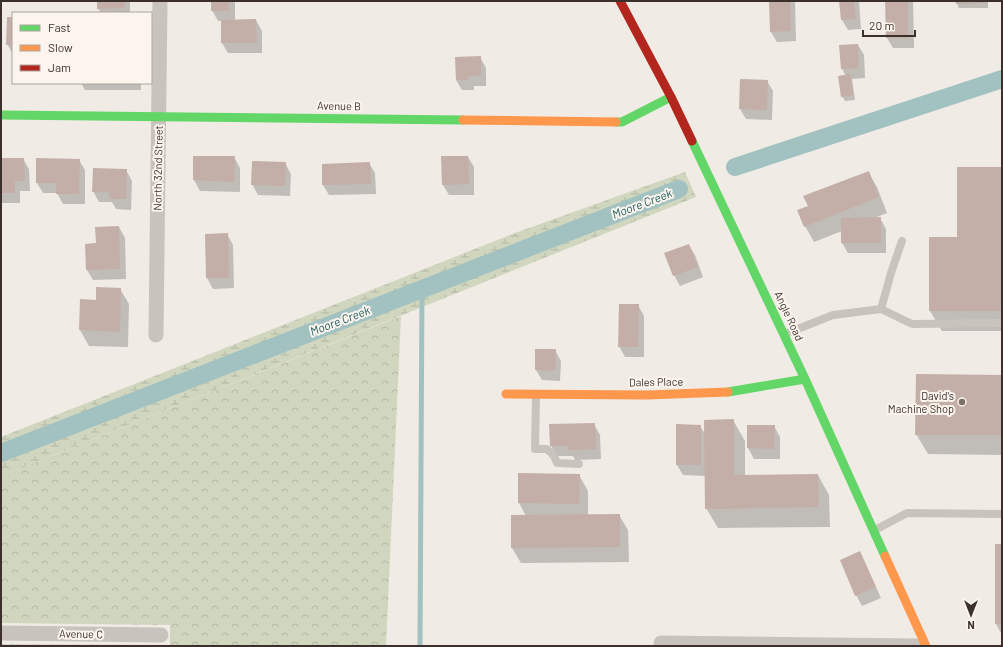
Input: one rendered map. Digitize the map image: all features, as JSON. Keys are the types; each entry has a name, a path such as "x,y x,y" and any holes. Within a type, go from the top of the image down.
{"street":[{"name":"North 32nd Street","path":"156,335 160,1"},
{"name":"Angle Road","path":"620,1 671,97 784,334 926,646"},
{"name":"Avenue B","path":"1,115 622,122 671,97"},
{"name":"Dales Place","path":"506,394 647,395 726,392 805,379"},
{"name":"Avenue C","path":"1,634 161,635"},
{"path":"660,643 915,646"}],"lane":[{"path":"881,309 902,241"},
{"path":"784,334 833,315 881,309 912,324 1002,323"},
{"path":"536,395 535,449 547,449 554,456 557,463 579,464"},
{"path":"874,530 907,513 1002,514"}],"green space":[{"path":"685,172 696,197 1,476 1,437 515,233"},
{"path":"401,316 386,646 1,646 1,644 170,645 170,625 1,623 1,476"}],"building":[{"path":"97,1 125,1 125,8 97,9"},
{"path":"211,1 229,1 229,11 211,11"},
{"path":"769,1 790,1 791,31 770,32"},
{"path":"839,1 854,1 856,19 841,20"},
{"path":"885,1 908,1 908,38 886,38"},
{"path":"955,1 986,1 986,3 956,4"},
{"path":"7,17 12,17 12,45 6,45"},
{"path":"256,19 257,43 221,43 221,20"},
{"path":"858,44 859,68 841,69 839,45"},
{"path":"481,56 481,76 468,76 468,80 456,80 455,57"},
{"path":"850,74 853,95 841,97 838,76"},
{"path":"740,79 768,80 767,110 739,109"},
{"path":"193,156 235,156 234,182 193,180"},
{"path":"441,156 468,156 469,184 442,185"},
{"path":"1,158 24,158 25,181 15,181 15,193 1,193"},
{"path":"36,158 80,159 79,194 56,194 56,183 36,183"},
{"path":"252,161 286,162 285,186 251,185"},
{"path":"370,162 371,184 322,185 322,164"},
{"path":"957,167 1002,167 1002,311 929,311 929,237 957,237"},
{"path":"93,168 127,169 126,199 109,199 109,192 92,192"},
{"path":"869,171 879,197 804,227 797,210 808,206 803,196"},
{"path":"881,217 881,243 841,243 841,218"},
{"path":"119,226 120,269 86,270 85,244 96,243 95,227"},
{"path":"228,233 229,278 206,278 205,234"},
{"path":"689,244 698,267 673,276 664,253"},
{"path":"96,287 121,288 120,332 79,330 80,299 96,300"},
{"path":"619,304 639,304 638,347 618,347"},
{"path":"535,349 556,349 555,371 535,370"},
{"path":"916,374 1002,375 1002,435 915,435"},
{"path":"734,419 734,475 818,474 819,507 705,509 704,420"},
{"path":"595,423 596,449 568,450 568,446 550,446 549,424"},
{"path":"676,424 701,425 701,465 676,465"},
{"path":"747,425 775,425 774,449 747,448"},
{"path":"518,473 580,474 579,504 518,503"},
{"path":"620,514 620,547 511,548 511,515"},
{"path":"995,544 1002,544 1002,624 995,624"},
{"path":"860,551 876,587 855,596 840,560"}],"waterway":[{"path":"735,167 1002,79"},
{"name":"Moore Creek","path":"1,453 679,189"},
{"path":"420,646 422,289"}],"traffic: fast":[{"path":"616,122 622,122 671,97"},
{"path":"1,115 463,120"},
{"path":"692,141 805,379 885,556"},
{"path":"728,392 805,379"}],"traffic: slow":[{"path":"463,120 616,122"},
{"path":"506,394 647,395 728,392"},
{"path":"885,556 926,646"}],"traffic: jam":[{"path":"620,1 671,97 692,141"}],"place":[{"name":"David's Machine Shop","path":"962,402"}]}
